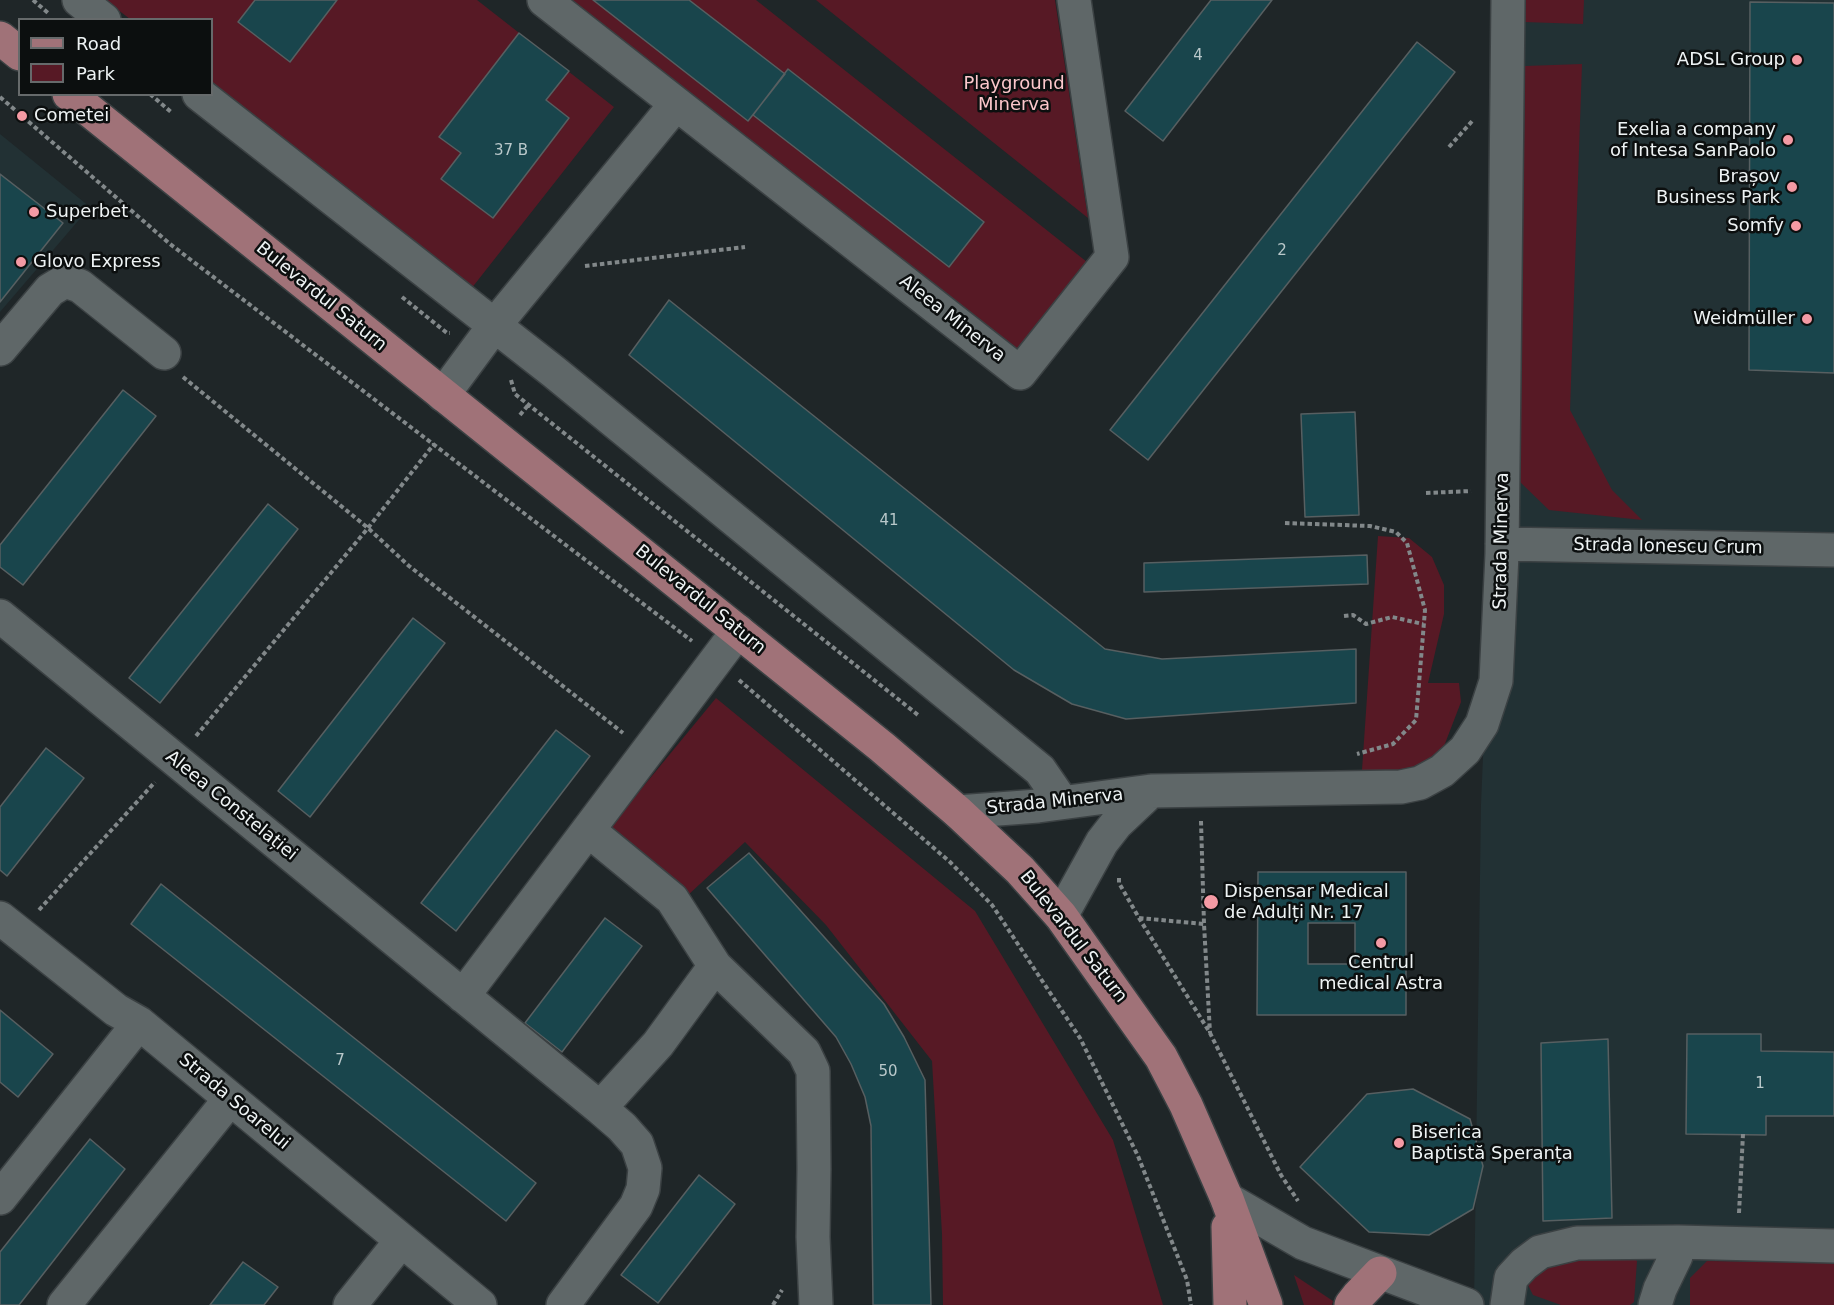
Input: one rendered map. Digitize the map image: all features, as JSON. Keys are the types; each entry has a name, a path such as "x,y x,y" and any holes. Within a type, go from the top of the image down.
{"main road":[{"path":"0,38 18,52"},
{"name":"Bulevardul Saturn","path":"71,96 882,747 958,812 1020,870 1061,916 1161,1056 1186,1105 1227,1199 1266,1305"},
{"name":"Bulevardul Saturn","path":"1227,1199 1230,1305"},
{"path":"1351,1305 1358,1296 1390,1286"}],"street":[{"path":"79,0 102,18"},
{"name":"Aleea Minerva","path":"544,0 1020,372 1112,256 1074,0"},
{"name":"Strada Minerva","path":"958,812 1151,791 1401,787 1420,783 1442,771 1465,750 1482,724 1496,681 1503,544 1508,0"},
{"path":"202,96 554,372 1040,770 1062,802"},
{"path":"443,395 494,326 676,104"},
{"path":"0,349 50,290 65,281 80,286 164,353"},
{"name":"Strada Ionescu Crum","path":"1503,544 1834,550"},
{"name":"Aleea Constelației","path":"0,616 600,1108 637,1144 645,1168 643,1189 636,1206 563,1305"},
{"path":"463,996 738,631"},
{"name":"Strada Minerva","path":"1061,916 1102,842 1116,824 1151,791"},
{"path":"588,830 672,899 715,966 804,1052 813,1071 813,1236 816,1305"},
{"path":"0,918 116,1010 138,1023 6,1179"},
{"path":"600,1108 658,1044 715,966"},
{"name":"Strada Soarelui","path":"138,1023 480,1305"},
{"path":"64,1305 230,1099"},
{"path":"1227,1199 1303,1243 1390,1286 1467,1305"},
{"path":"350,1305 401,1241"},
{"path":"1655,1305 1660,1288 1676,1256 1678,1242"},
{"path":"1507,1305 1511,1278 1524,1264 1540,1252 1577,1244 1678,1242 1834,1246"}],"path":[{"path":"33,0 55,18"},
{"path":"0,97 170,244 716,659 950,862 992,905 1080,1038 1138,1156 1187,1280 1191,1305"},
{"path":"540,271 745,247"},
{"path":"164,353 183,377 368,528 409,566 647,752"},
{"path":"368,528 434,444"},
{"path":"1285,523 1370,526 1396,532 1407,543 1425,610 1416,720 1393,744 1354,755"},
{"path":"1344,616 1353,615 1366,624 1392,617 1424,624"},
{"path":"1201,818 1210,1033"},
{"path":"1118,875 1119,884 1210,1033 1281,1175 1297,1200 1304,1206"},
{"path":"1139,918 1204,924"},
{"path":"1739,1215 1743,1134"}],"shaded area":[{"path":"1515,0 1834,0 1834,1305 1474,1305 1481,804"},
{"path":"0,134 90,207 0,312"}],"green space":[{"path":"105,0 477,0 614,107 471,289 213,85 213,18 129,18"},
{"path":"564,0 756,0 1087,262 1013,355"},
{"name":"Playground Minerva","path":"816,0 1055,0 1088,218 979,131"},
{"path":"1524,0 1584,0 1583,24 1524,22"},
{"path":"1582,64 1570,410 1612,490 1642,520 1549,510 1520,482 1525,66"},
{"path":"1378,536 1409,538 1432,557 1444,585 1444,614 1428,683 1459,683 1461,702 1441,754 1417,770 1362,770"},
{"path":"716,698 975,911 1113,1140 1163,1305 943,1305 942,1234 932,1061 826,925 745,842 686,897 610,827"},
{"path":"1626,1251 1637,1261 1634,1302 1630,1305 1561,1305 1533,1295 1527,1283 1549,1254"},
{"path":"1707,1261 1834,1263 1834,1305 1690,1305 1690,1278"},
{"path":"1294,1275 1333,1301 1332,1305 1304,1305"}],"building":[{"path":"255,0 337,0 290,62 238,22"},
{"path":"593,0 689,0 785,74 748,121"},
{"path":"1211,0 1272,0 1163,141 1125,111"},
{"name":"Brașov Business Park","path":"1750,2 1834,3 1834,373 1749,370"},
{"path":"519,33 569,71 546,100 569,118 493,218 441,179 461,153 439,137"},
{"path":"1417,42 1455,72 1148,460 1110,430"},
{"path":"788,69 984,222 949,267 753,115"},
{"path":"0,174 63,223 0,302"},
{"path":"669,300 1105,649 1162,659 1356,649 1356,703 1126,719 1072,704 1014,670 629,355"},
{"path":"123,390 156,416 23,585 0,567 0,545"},
{"path":"1355,412 1359,515 1305,517 1301,414"},
{"path":"268,504 298,529 160,703 129,678"},
{"path":"1367,555 1368,584 1144,592 1144,563"},
{"path":"413,618 445,643 310,817 278,791"},
{"path":"556,730 590,756 456,931 421,903"},
{"path":"46,748 84,778 7,876 0,870 0,807"},
{"path":"749,853 884,1004 904,1037 925,1080 931,1305 873,1305 871,1126 865,1097 836,1037 707,888"},
{"name":"Centrul medical Astra","path":"1258,872 1406,872 1406,1015 1257,1015","holes":["1308,923 1355,923 1355,964 1308,964"]},
{"path":"161,884 536,1183 506,1221 131,924"},
{"path":"605,918 642,946 562,1052 525,1023"},
{"path":"0,1010 53,1054 18,1097 0,1082"},
{"path":"1687,1034 1761,1034 1761,1051 1834,1052 1834,1116 1766,1116 1766,1135 1686,1134"},
{"path":"1608,1039 1612,1218 1543,1221 1541,1043"},
{"name":"Biserica Baptistă Speranța","path":"1413,1089 1470,1119 1483,1166 1473,1209 1429,1235 1369,1232 1300,1167 1367,1094"},
{"path":"90,1139 125,1169 19,1305 0,1305 0,1252"},
{"path":"699,1175 735,1204 658,1303 621,1275"},
{"path":"243,1262 278,1287 264,1305 210,1305"}],"place":[{"name":"ADSL Group","path":"1797,60"},
{"name":"Cometei","path":"22,116"},
{"name":"Exelia a company of Intesa SanPaolo","path":"1788,140"},
{"name":"Brașov Business Park","path":"1792,187"},
{"name":"Superbet","path":"34,212"},
{"name":"Somfy","path":"1796,226"},
{"name":"Glovo Express","path":"21,262"},
{"name":"Weidmüller","path":"1807,319"},
{"name":"Dispensar Medical de Adulți Nr. 17","path":"1211,902"},
{"name":"Centrul medical Astra","path":"1381,943"},
{"name":"Biserica Baptistă Speranța","path":"1399,1143"}]}
